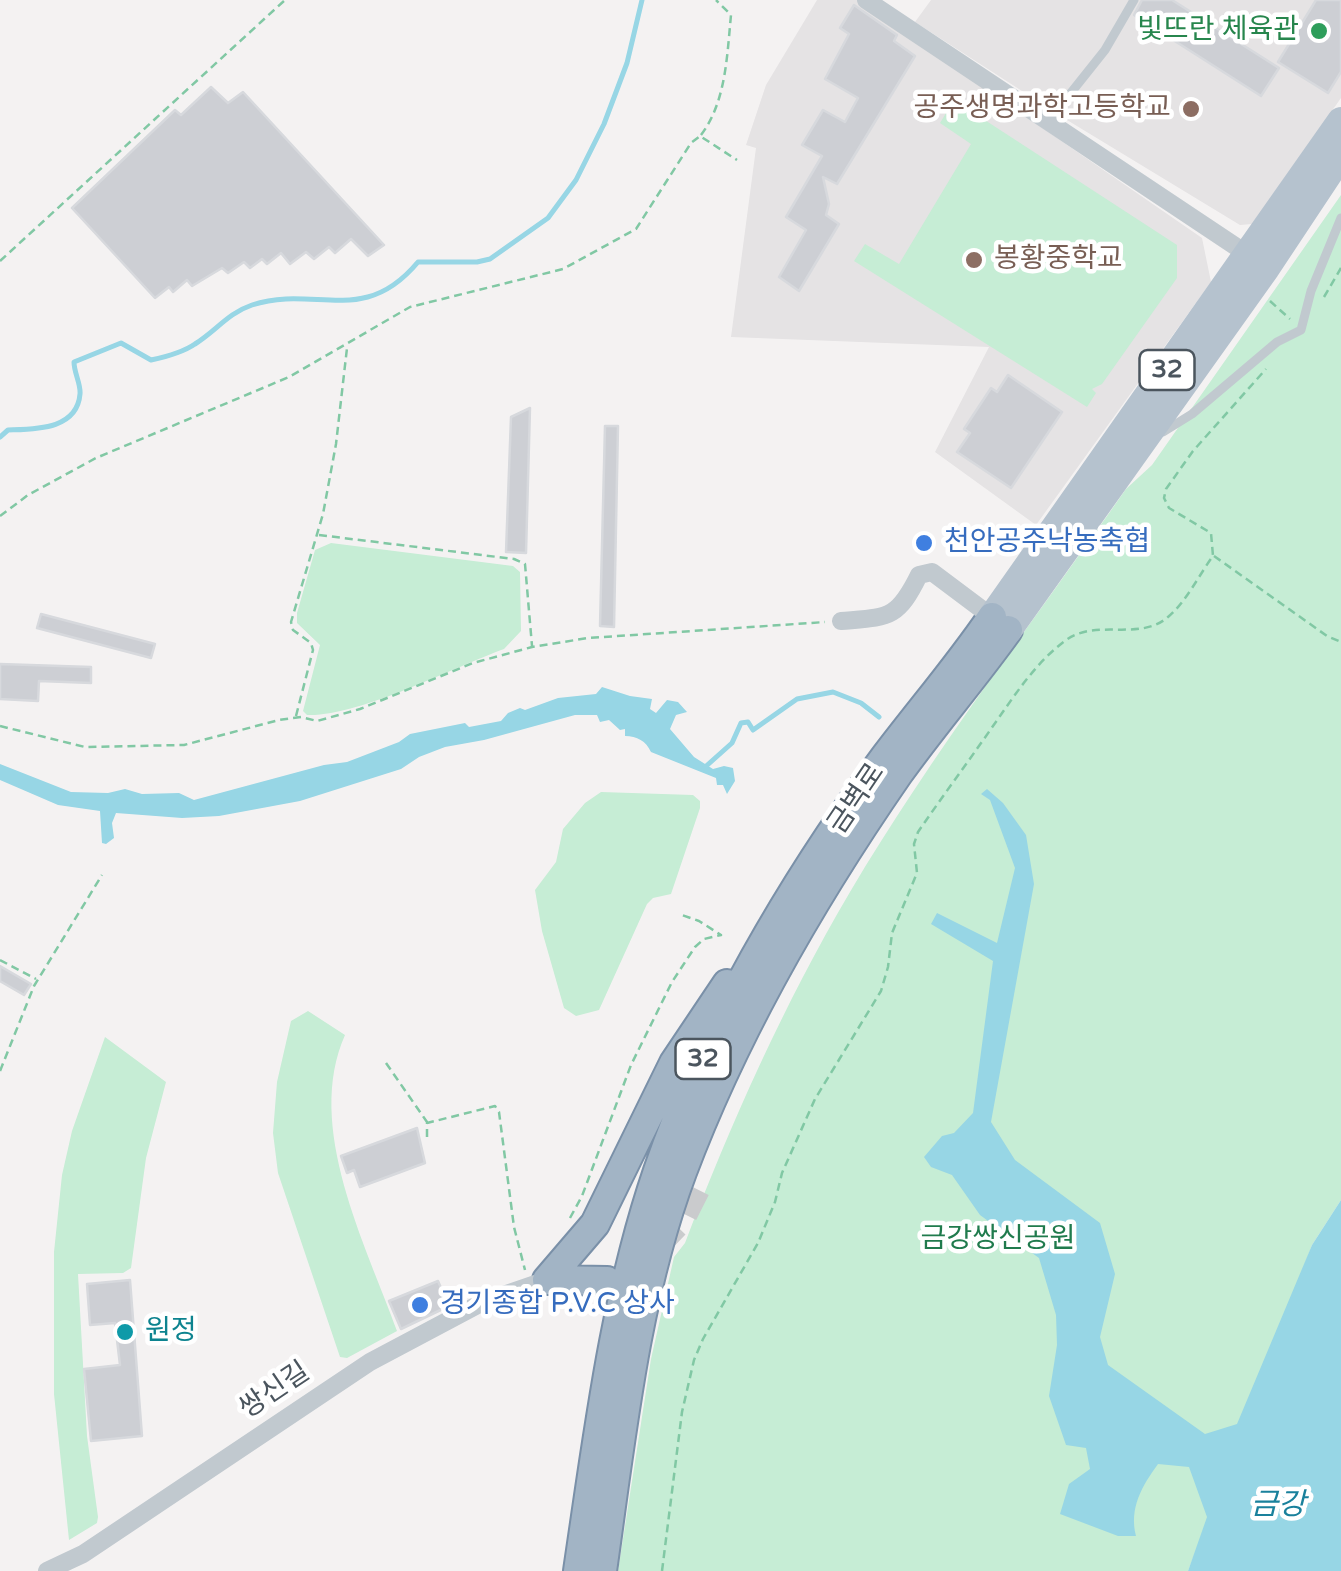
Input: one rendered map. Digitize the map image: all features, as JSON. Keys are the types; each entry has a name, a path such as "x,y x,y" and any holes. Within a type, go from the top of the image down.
{"highway":[{"name":"금벽로","path":"602,1571 647,1295 682,1173 730,1062 790,944 1000,624"},
{"name":"금벽로","path":"578,1571 623,1298 658,1172 705,1054 813,864 881,764 1000,624"},
{"path":"701,1179 742,1072 858,835"},
{"path":"538,1283 596,1224 674,1063 717,995 768,939"},
{"path":"538,1283 606,1281"}],"main road":[{"name":"금벽로","path":"1000,624 1259,272 1341,122"},
{"name":"금벽로","path":"1000,624 1136,451 1341,155"}],"street":[{"path":"866,0 1259,272"},
{"path":"842,621 889,617 919,575 932,572 1000,624"},
{"name":"쌍신길","path":"47,1571 83,1554 370,1362 483,1302 538,1283"}],"lane":[{"path":"1062,104 1105,50 1134,0"},
{"path":"1136,451 1192,414 1277,342 1301,330 1311,292 1341,218"}],"path":[{"path":"0,261 285,0"},
{"path":"0,516 28,495 96,458 265,388 410,307 563,269 636,229 691,143 715,116 730,15 716,0"},
{"path":"700,136 736,160"},
{"path":"0,248 7,255"},
{"path":"1301,330 1341,268"},
{"path":"1259,272 1287,316"},
{"path":"296,718 313,650 312,643 293,630 291,622 317,535 336,444 346,344"},
{"path":"662,1571 682,1412 694,1360 758,1243 782,1173 815,1099 880,991 892,933 917,873 914,844 918,832 1026,678 1052,651 1071,636 1088,630 1133,630 1166,619 1213,556 1211,532 1169,508 1164,498 1166,488 1265,370"},
{"path":"317,535 514,559 525,564 532,647"},
{"path":"1213,556 1341,642"},
{"path":"0,726 85,747 184,745 296,718 316,721 360,709 473,664 532,647 588,638 842,621"},
{"path":"0,1072 14,1030 38,980 102,874"},
{"path":"576,1246 566,1224 582,1196 630,1065 672,982 695,947 721,935 679,914"},
{"path":"0,960 38,980"},
{"path":"386,1062 428,1123 427,1137"},
{"path":"428,1123 495,1106 499,1112 514,1227 538,1283"}],"shaded area":[{"name":"봉황중학교","path":"817,0 857,0 1202,238 1211,282 1036,525 935,452 989,347 731,337 756,148 746,145 766,85"},
{"name":"공주생명과학고등학교","path":"931,0 1341,0 1341,98 1252,224 1240,225 915,22"}],"green space":[{"path":"954,100 1177,245 1177,278 1102,384 1092,389 1096,393 1087,407 854,261 865,244 899,264 971,144 940,123"},
{"name":"금강쌍신공원","path":"1341,195 1341,1200 1312,1245 1188,1571 618,1571 651,1359 674,1257 685,1243 740,1109 803,977 850,892 949,738 1126,489 1152,465"},
{"path":"331,543 513,566 520,572 521,631 504,649 405,690 352,708 307,715 303,711 320,645 297,623 297,613 315,550"},
{"path":"601,792 693,795 700,801 700,808 671,894 653,898 647,904 599,1010 576,1016 564,1008 535,890 556,862 563,829 585,803"},
{"path":"308,1011 345,1035 334,1071 331,1108 335,1146 356,1223 397,1331 347,1358 340,1357 278,1173 273,1133 277,1082 291,1021"},
{"path":"105,1037 166,1082 146,1158 131,1268 123,1273 78,1274 87,1436 98,1517 97,1523 69,1540 54,1394 54,1252 62,1175 72,1131"}],"water":[{"path":"602,687 652,699 650,709 656,713 667,700 678,702 687,712 676,715 670,729 694,757 713,769 733,768 735,781 727,794 723,785 717,785 716,778 651,752 641,740 625,736 625,729 620,730 609,720 600,722 597,715 575,715 445,747 401,769 300,801 219,816 182,818 116,813 112,823 114,838 106,844 102,843 100,811 58,805 0,780 0,764 71,792 108,793 125,789 142,794 179,793 194,800 347,762 410,734 465,723 469,727 501,721 520,708 596,694"},
{"name":"금강","path":"987,789 1003,803 1026,835 1034,884 991,1122 1015,1160 1100,1223 1115,1274 1100,1337 1108,1365 1205,1434 1237,1424 1312,1245 1341,1200 1341,1571 1188,1571 1207,1517 1189,1467 1158,1464 1138,1498 1134,1516 1136,1536 1118,1536 1060,1514 1069,1484 1090,1469 1086,1448 1066,1445 1049,1396 1057,1345 1056,1315 1039,1258 980,1215 952,1175 931,1167 924,1157 942,1136 954,1133 973,1113 993,961 931,924 937,913 997,943 1015,868 990,800 981,794"}],"building":[{"path":"1142,0 1172,0 1279,68 1261,96 1134,15"},
{"name":"빛뜨란 체육관","path":"1316,0 1341,0 1341,72 1328,93 1278,62"},
{"path":"854,5 897,35 894,41 915,56 837,184 823,177 829,204 826,215 839,224 799,291 779,277 806,230 786,217 822,156 802,145 823,110 845,122 858,98 825,79 849,34 840,28"},
{"path":"211,87 228,103 243,92 384,245 368,256 351,239 335,253 329,247 314,259 306,252 290,264 281,253 267,264 262,259 250,268 244,262 228,273 222,268 192,286 187,280 173,292 169,287 155,298 72,208 175,110 181,115"},
{"path":"1008,375 1062,412 1011,488 957,452 970,433 964,429 991,388 997,392"},
{"path":"530,408 526,553 506,552 511,417"},
{"path":"605,426 618,426 614,627 600,626"},
{"path":"41,614 155,644 151,658 37,628"},
{"path":"0,664 91,667 91,683 39,681 38,701 0,699"},
{"path":"0,966 31,984 24,995 0,981"},
{"path":"417,1128 425,1163 360,1187 354,1170 347,1173 341,1156"},
{"path":"130,1280 142,1436 91,1441 84,1369 120,1365 115,1323 90,1325 87,1284"},
{"name":"경기종합 P.V.C 상사","path":"438,1281 449,1306 401,1329 389,1301"}],"waterway":[{"path":"0,437 8,430 53,425 71,415 80,394 74,362 121,343 156,359 190,347 252,305 275,300 358,299 378,294 398,282 418,262 490,259 548,218 576,180 604,124 627,63 642,0"},
{"path":"704,768 732,743 741,723 748,722 753,730 797,699 833,692 861,703 879,717"}],"tunnel":[{"path":"656,1245 681,1219 701,1179"}],"place":[{"name":"빛뜨란 체육관","path":"1319,31"},
{"name":"공주생명과학고등학교","path":"1191,109"},
{"name":"봉황중학교","path":"974,260"},
{"name":"천안공주낙농축협","path":"924,543"},
{"name":"경기종합 P.V.C 상사","path":"420,1305"},
{"name":"원정","path":"125,1332"}]}
